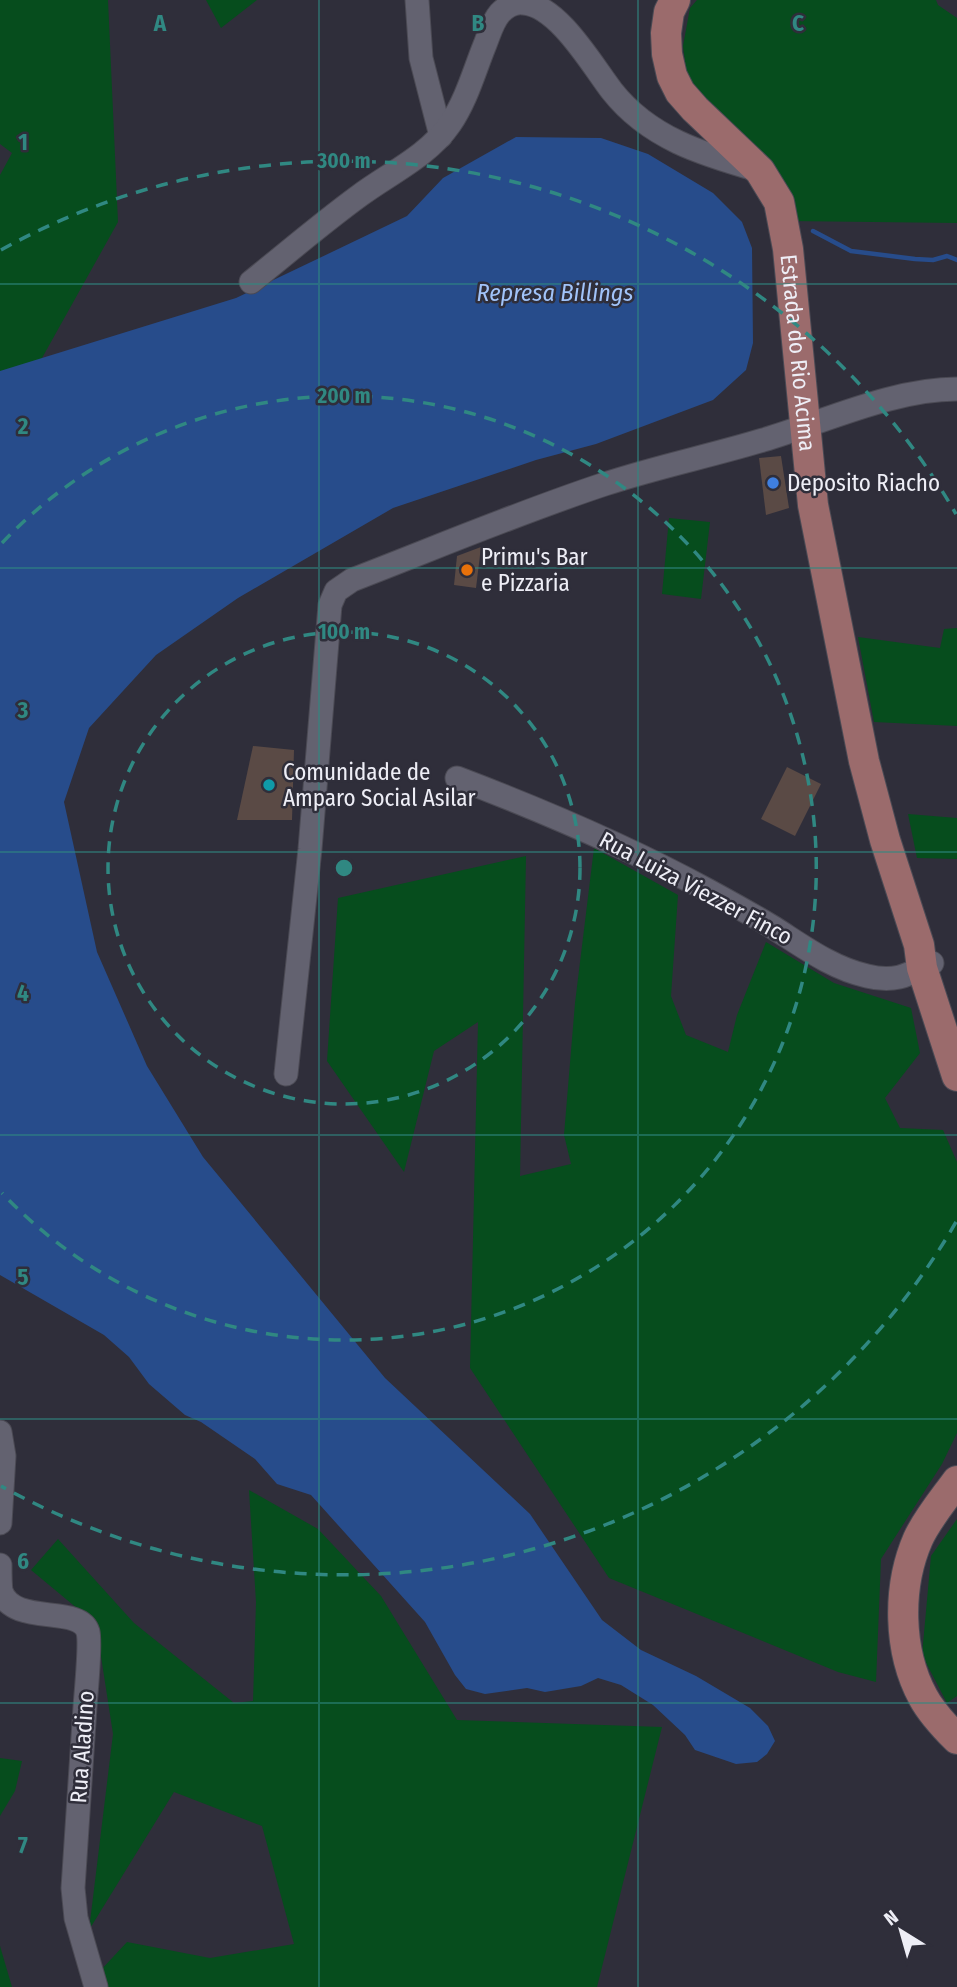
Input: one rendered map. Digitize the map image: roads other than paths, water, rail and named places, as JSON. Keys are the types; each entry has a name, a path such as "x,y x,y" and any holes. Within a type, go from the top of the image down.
{"main road":[{"name":"Estrada do Rio Acima","path":"675,0 669,12 667,54 680,92 695,110 760,171 779,202 786,240 813,505 863,761 885,840 925,959 957,1076"},
{"name":"Estrada do Rio Acima","path":"925,959 957,1019"},
{"path":"957,1481 918,1537 909,1564 904,1617 913,1674 923,1699 957,1739"}],"street":[{"path":"416,0 421,58 441,136"},
{"path":"251,282 360,196 429,148 441,136 462,103 494,21 505,9 520,2 538,7 551,16 571,36 613,93 652,129 708,156 760,171"},
{"path":"286,1074 310,849 330,605 336,591 352,580 605,484 908,396 957,389"},
{"name":"Rua Luiza Viezzer Finco","path":"457,778 556,816 656,862 850,972 888,980 905,977 925,959"},
{"path":"0,1432 4,1456 0,1523"},
{"name":"Rua Aladino","path":"0,1565 1,1590 8,1603 18,1609 81,1622 88,1631 73,1888 76,1918 96,1987"}],"water":[{"name":"Represa Billings","path":"516,137 601,138 648,154 713,193 742,222 752,248 753,343 746,370 713,400 596,444 536,460 393,508 238,598 156,655 89,728 64,802 97,952 147,1066 203,1157 385,1378 530,1514 602,1620 641,1650 696,1676 750,1708 768,1726 775,1741 767,1754 757,1762 736,1764 695,1750 685,1735 653,1705 621,1685 598,1678 581,1686 545,1692 527,1688 485,1694 466,1689 425,1622 311,1495 277,1484 255,1459 201,1422 185,1415 149,1384 129,1357 104,1335 0,1275 0,371 236,298 407,216 443,178"}],"waterway":[{"path":"813,231 851,251 933,260 947,256 957,260"}],"place":[{"name":"Deposito Riacho","path":"773,483"},
{"name":"Primu's Bar e Pizzaria","path":"467,570"},
{"name":"Comunidade de Amparo Social Asilar","path":"269,785"}]}
